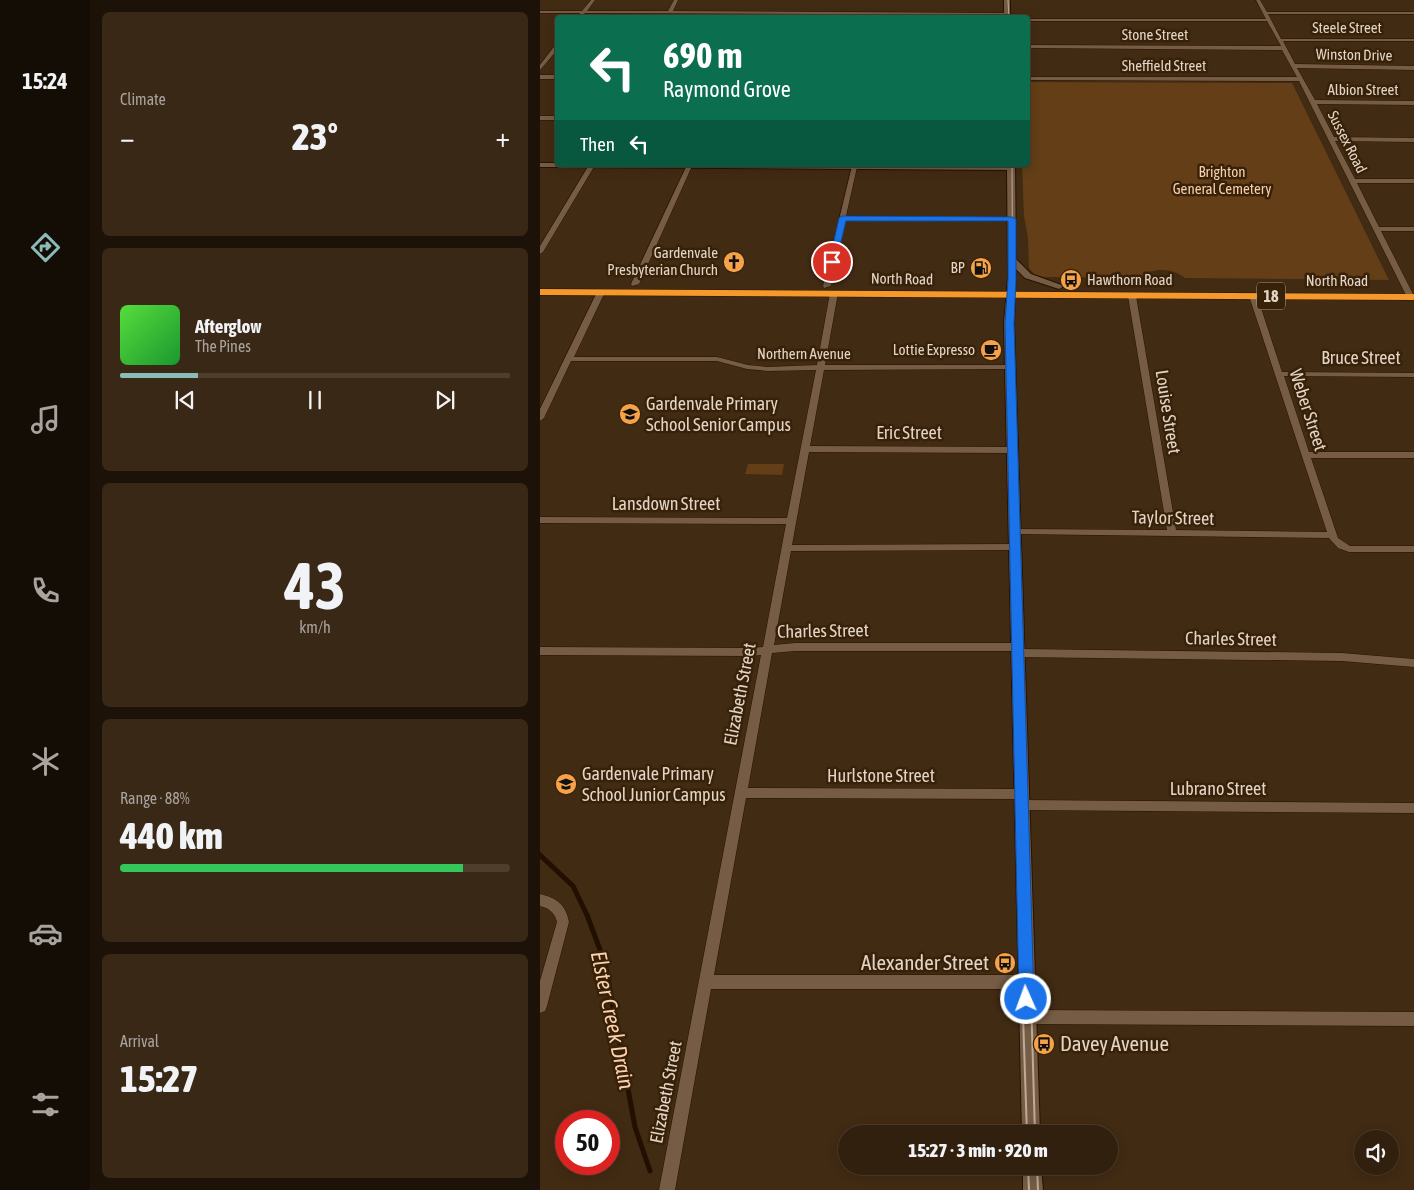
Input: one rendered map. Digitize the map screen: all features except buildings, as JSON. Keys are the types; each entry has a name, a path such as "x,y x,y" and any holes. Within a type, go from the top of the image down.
{"highway":[{"name":"North Road","path":"540,284 635,284 831,290"},
{"name":"North Road","path":"1011,291 1059,286 1411,292"},
{"name":"North Road","path":"540,292 957,290 1132,296 1253,296 1411,292"}],"main road":[{"path":"1007,0 1007,14"},
{"path":"540,165 555,165"},
{"path":"854,167 972,167"},
{"path":"1011,167 1010,368 1031,1125"},
{"path":"1012,260 1028,276 1059,286"},
{"path":"1032,1175 1033,1190"}],"street":[{"path":"581,15 593,0"},
{"path":"669,12 676,0"},
{"name":"Sussex Road","path":"1259,1 1411,292"},
{"path":"540,12 669,12 683,14 716,12 799,15 1007,14"},
{"path":"1266,13 1414,13"},
{"path":"1030,20 1269,20"},
{"name":"Steele Street","path":"1279,40 1414,40"},
{"name":"Stone Street","path":"1030,47 1284,48"},
{"path":"540,68 555,49"},
{"name":"Winston Drive","path":"1293,66 1414,68"},
{"path":"540,77 555,78"},
{"name":"Sheffield Street","path":"1030,79 1300,79"},
{"name":"Albion Street","path":"1313,102 1414,102"},
{"path":"540,118 555,118"},
{"path":"1331,139 1414,140"},
{"path":"540,252 591,167"},
{"path":"635,284 689,167"},
{"name":"Elizabeth Street","path":"668,1183 792,521 820,368 842,218 854,167"},
{"path":"1352,181 1414,182"},
{"path":"842,218 1012,219"},
{"path":"1377,229 1414,229"},
{"path":"540,418 601,292"},
{"name":"Louise Street","path":"1132,296 1172,534"},
{"name":"Weber Street","path":"1253,296 1332,535"},
{"name":"Northern Avenue","path":"569,359 717,359 752,368 1010,368"},
{"name":"Bruce Street","path":"1278,374 1414,375"},
{"path":"540,393 552,393"},
{"name":"Eric Street","path":"805,449 1012,450"},
{"path":"1305,455 1414,455"},
{"name":"Lansdown Street","path":"540,520 792,521"},
{"name":"Taylor Street","path":"787,548 1172,534 1332,535"},
{"path":"1332,535 1337,544 1349,549 1414,550"},
{"name":"Charles Street","path":"540,651 750,652 795,647 1017,650 1342,657 1414,663"},
{"name":"Hurlstone Street","path":"741,794 1021,799"},
{"name":"Lubrano Street","path":"1021,799 1414,808"},
{"path":"540,900 553,904 562,915 563,922 540,1006"},
{"path":"706,982 1026,982"},
{"path":"1027,1017 1414,1019"}],"green space":[{"name":"Brighton General Cemetery","path":"1030,82 1292,83 1389,280 1185,278 1163,270 1151,272 1142,278 1044,277 1034,274 1029,268 1028,238 1024,216 1022,167 1030,167"},
{"path":"748,464 784,464 782,475 745,474"}],"waterway":[{"name":"Elster Creek Drain","path":"540,855 573,886 587,915 605,963 635,1127 650,1171"}],"tram line":[{"path":"1008,0 1009,15"},
{"path":"1012,167 1013,368 1026,827"},
{"path":"1026,826 1035,1125"},
{"path":"1021,956 1027,1125"},
{"path":"1028,1175 1029,1190"},
{"path":"1037,1175 1038,1190"}],"place":[{"name":"Gardenvale Presbyterian Church","path":"734,262"},
{"name":"BP","path":"981,268"},
{"name":"Hawthorn Road","path":"1071,280"},
{"name":"Lottie Expresso","path":"991,350"},
{"name":"Gardenvale Primary School Senior Campus","path":"630,414"},
{"name":"Gardenvale Primary School Junior Campus","path":"566,784"},
{"name":"Alexander Street","path":"1005,963"},
{"name":"Davey Avenue","path":"1044,1044"}],"route":[{"path":"832,262 842,218 1012,219 1012,280 1009,323 1026,999"}]}
